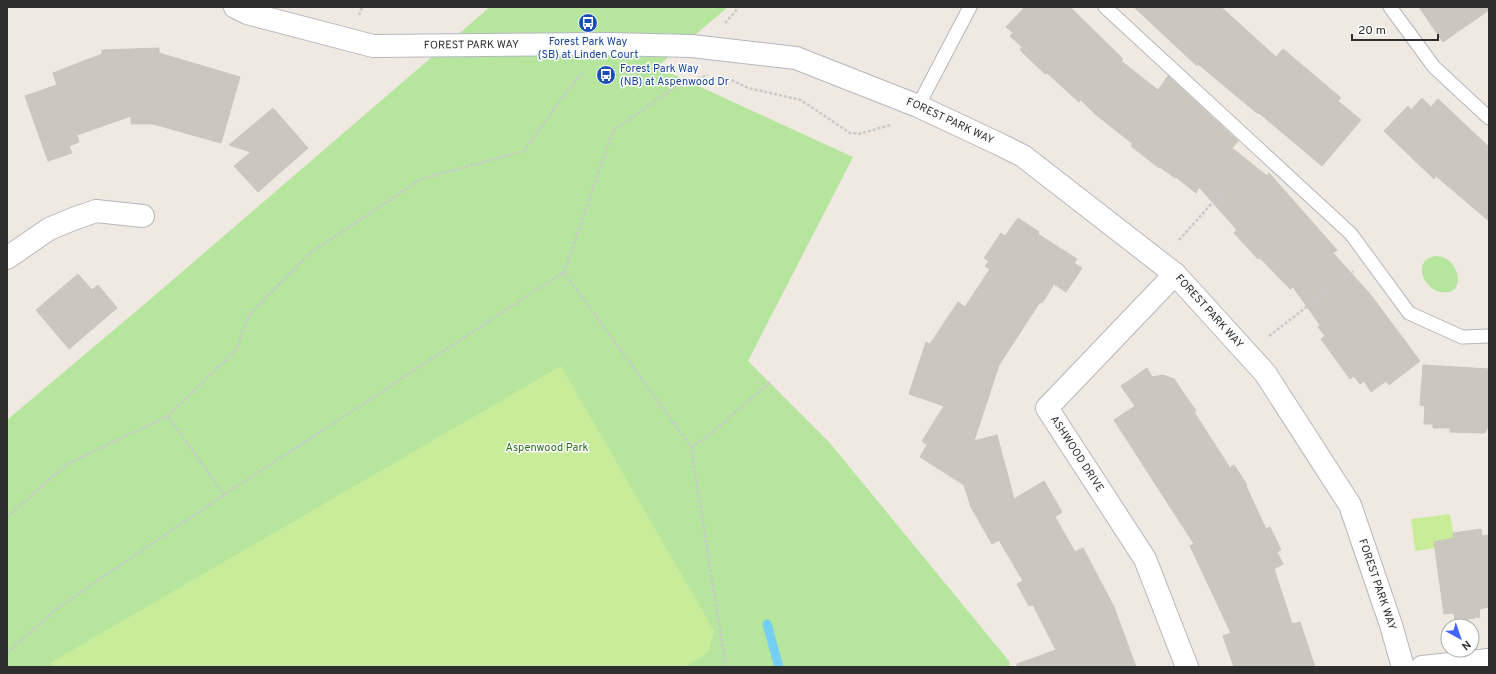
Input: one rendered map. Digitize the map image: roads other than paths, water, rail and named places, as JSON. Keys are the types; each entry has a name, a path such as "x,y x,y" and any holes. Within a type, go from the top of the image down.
{"street":[{"name":"FOREST PARK WAY","path":"235,7 247,13 373,46 607,44 692,46 796,58 918,106 1022,156 1175,274 1265,373 1350,505 1391,625 1403,667"},
{"path":"7,258 49,229 96,211 143,216"},
{"name":"ASHWOOD DRIVE","path":"1175,274 1046,408 1145,559 1187,667"},
{"path":"1422,667 1489,660"}],"lane":[{"path":"918,106 970,7"},
{"path":"1105,7 1351,234 1409,313 1462,337 1489,336"},
{"path":"1390,7 1434,67 1489,118"}],"waterway":[{"path":"767,624 779,667"}],"place":[{"name":"Forest Park Way (SB) at Linden Court","path":"588,23"},
{"name":"Forest Park Way (NB) at Aspenwood Dr","path":"606,75"}],"park label":[{"name":"Aspenwood Park","path":"547,448"}]}
